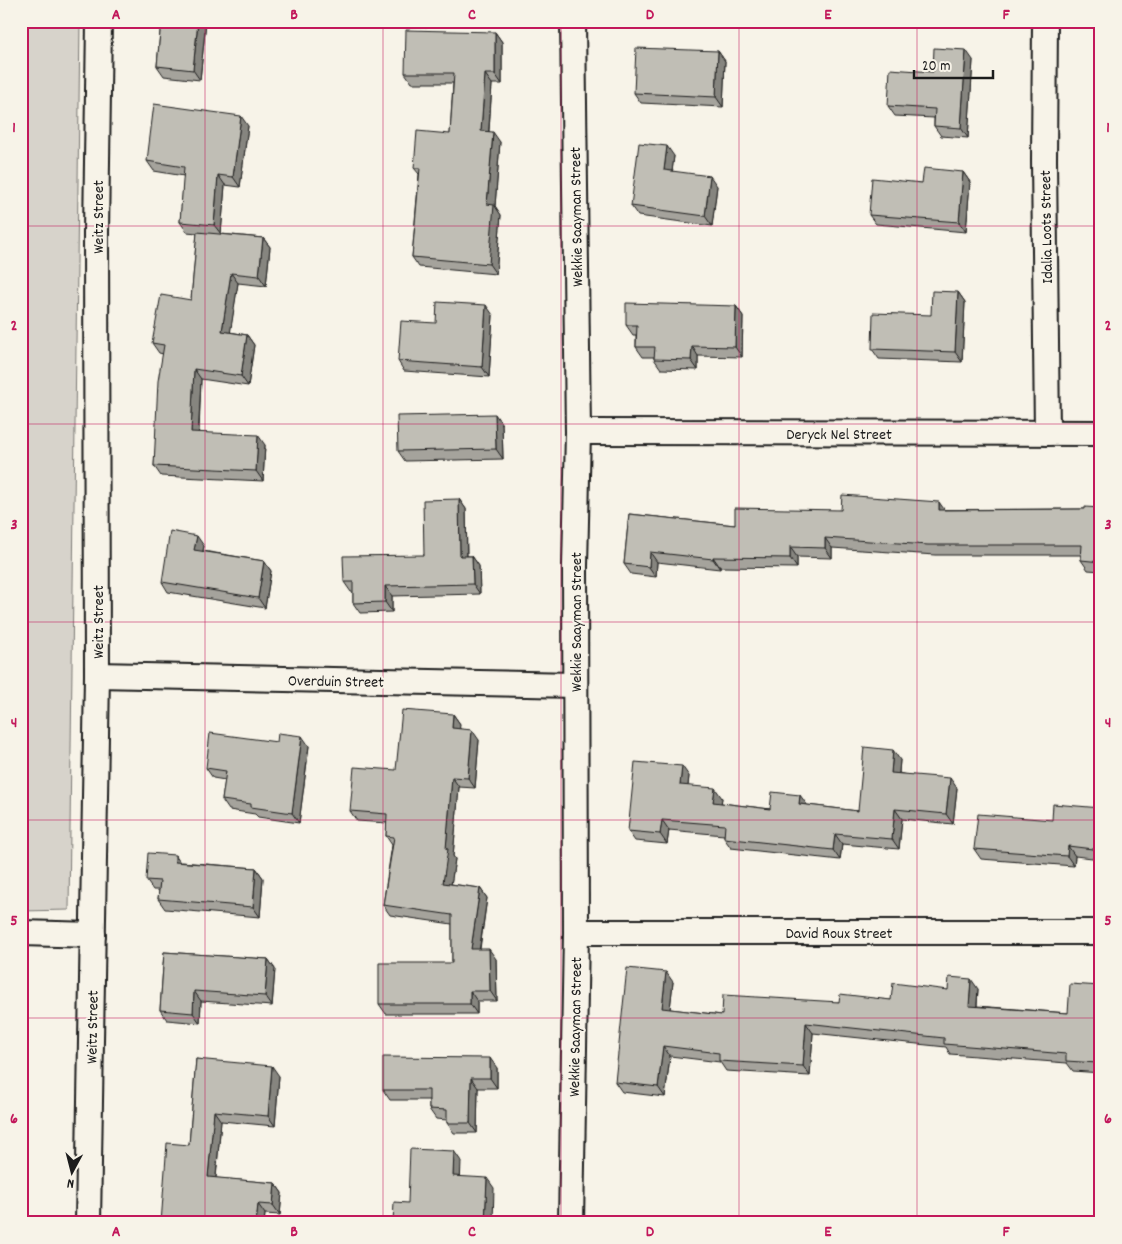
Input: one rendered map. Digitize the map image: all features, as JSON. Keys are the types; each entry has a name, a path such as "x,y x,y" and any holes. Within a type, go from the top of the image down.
{"street":[{"name":"Weitz Street","path":"88,1223 97,675 96,222 99,21"},
{"name":"Wekkie Saayman Street","path":"571,1223 576,932 575,566 578,432 573,21"},
{"name":"Idalia Loots Street","path":"1045,21 1044,160 1047,433"},
{"name":"Deryck Nel Street","path":"578,432 1101,433"},
{"name":"Overduin Street","path":"97,675 575,685"},
{"name":"David Roux Street","path":"576,932 1101,932"},
{"path":"21,933 93,934"}],"shaded area":[{"path":"21,21 80,21 69,910 21,911"}],"building":[{"path":"161,21 198,21 193,70 157,66"},
{"path":"406,30 495,32 495,74 485,74 481,131 493,132 487,204 494,205 489,264 412,257 420,168 414,168 417,131 450,134 454,73 405,73"},
{"path":"636,48 718,51 716,97 634,93"},
{"path":"934,48 966,50 961,128 934,126 935,109 888,106 890,69 933,72"},
{"path":"154,104 241,116 233,177 218,175 214,225 180,222 184,167 147,161"},
{"path":"639,143 667,146 664,170 710,176 705,216 631,206"},
{"path":"924,168 963,172 959,222 869,215 872,178 922,183"},
{"path":"197,232 263,238 259,276 231,273 222,331 247,335 241,376 194,369 191,432 258,435 256,471 154,466 158,381 164,345 152,343 161,295 191,300"},
{"path":"932,291 958,292 955,352 872,349 873,313 931,315"},
{"path":"437,302 486,305 482,367 398,361 401,321 436,323"},
{"path":"626,303 736,306 735,347 692,346 691,360 654,359 655,347 636,347 637,325 626,325"},
{"path":"495,414 496,449 398,451 397,416"},
{"path":"842,495 939,502 939,510 1101,508 1101,562 1081,560 1082,545 928,545 825,538 825,548 790,547 790,558 713,557 713,559 650,552 649,567 624,564 629,514 735,525 735,508 841,510"},
{"path":"459,499 460,556 472,556 473,584 385,586 385,602 353,603 353,582 344,582 343,556 424,555 423,500"},
{"path":"170,531 197,536 194,550 264,561 258,598 162,582"},
{"path":"402,710 453,714 452,728 472,730 468,778 452,777 446,849 448,849 443,883 480,888 471,949 489,949 490,991 470,991 470,1004 379,1004 379,963 452,963 452,915 383,905 394,837 386,836 387,814 350,811 354,767 396,770"},
{"path":"210,733 277,742 278,733 302,736 292,813 251,807 251,804 222,800 226,771 206,768"},
{"path":"864,747 893,750 891,773 950,778 946,814 895,809 892,839 835,834 833,850 724,838 725,825 662,820 660,834 628,831 635,762 682,766 680,785 715,788 713,802 770,809 772,792 800,795 799,804 858,811"},
{"path":"1053,804 1101,808 1101,850 1068,846 1067,856 974,849 978,814 1052,820"},
{"path":"148,853 175,855 175,862 256,868 253,907 158,899 160,881 146,880"},
{"path":"164,952 268,959 265,996 194,991 193,1013 160,1010"},
{"path":"627,968 666,972 662,1008 722,1015 723,995 839,1002 840,994 891,1000 893,983 948,990 949,977 971,979 969,1006 1068,1013 1070,984 1101,986 1101,1035 1099,1035 1098,1063 1066,1061 1066,1054 944,1044 944,1038 806,1023 803,1066 719,1061 719,1053 663,1046 658,1087 615,1082"},
{"path":"383,1057 490,1058 490,1078 471,1078 470,1123 447,1123 447,1110 429,1109 429,1090 383,1090"},
{"path":"196,1059 272,1066 268,1116 214,1111 208,1177 275,1183 273,1205 258,1204 256,1223 193,1218 193,1223 161,1223 167,1143 189,1145"},
{"path":"410,1149 454,1151 453,1176 487,1178 485,1223 393,1223 394,1202 408,1203"}]}
